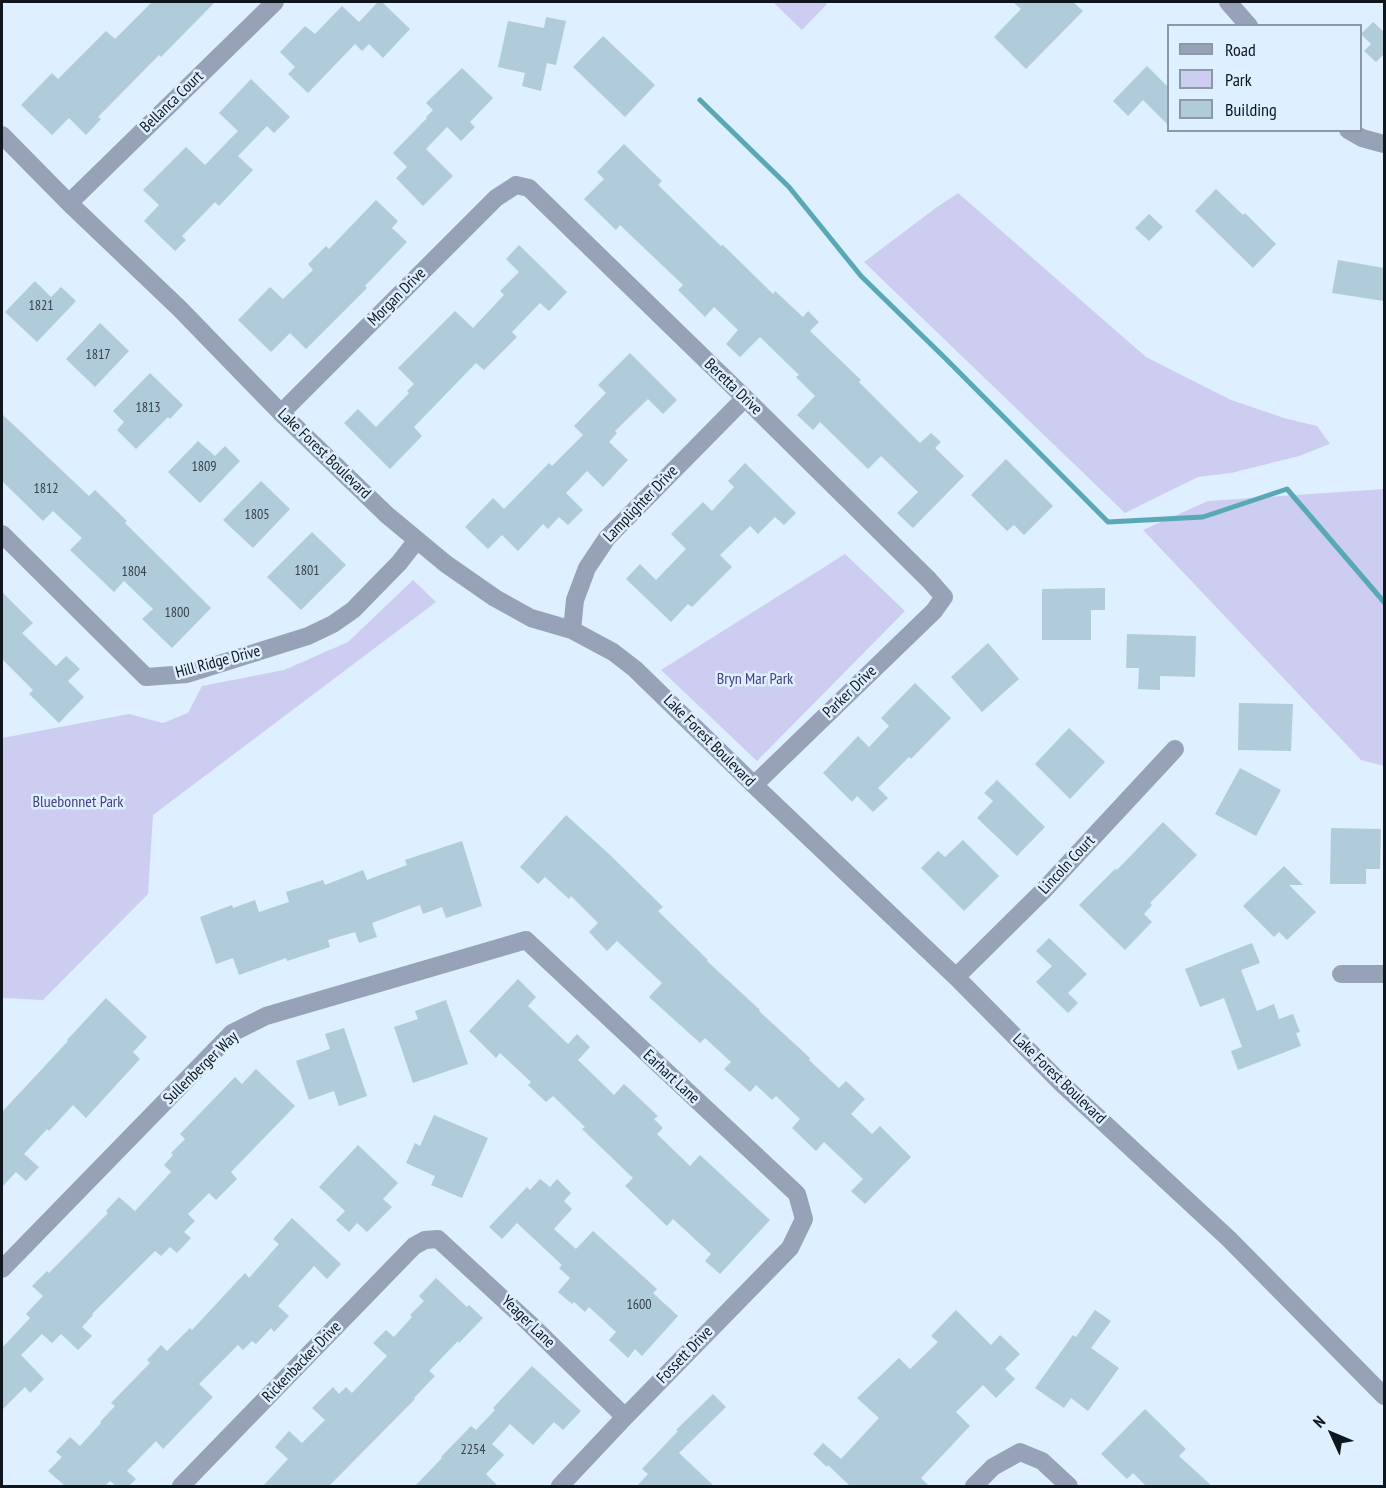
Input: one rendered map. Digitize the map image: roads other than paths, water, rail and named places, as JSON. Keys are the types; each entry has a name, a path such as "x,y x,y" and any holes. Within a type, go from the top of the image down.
{"street":[{"name":"Bellanca Court","path":"69,203 276,2"},
{"path":"1228,2 1247,24"},
{"path":"1352,132 1362,138 1384,144"},
{"name":"Lake Forest Boulevard","path":"2,135 187,316 281,413 387,515 446,564 495,598 531,618 572,630 613,652 635,669 956,977 1061,1083 1228,1239 1384,1396"},
{"name":"Beretta Drive","path":"516,185 529,188 537,195 944,597"},
{"name":"Morgan Drive","path":"281,413 496,198 516,185"},
{"name":"Lamplighter Drive","path":"572,630 575,600 587,568 607,538 745,398"},
{"name":"Hill Ridge Drive","path":"2,534 146,677 187,674 308,636 333,624 352,610 399,563 417,540"},
{"name":"Parker Drive","path":"754,785 934,611 944,597"},
{"name":"Lincoln Court","path":"956,977 1043,891 1175,749"},
{"name":"Earhart Lane","path":"526,940 797,1194 804,1219"},
{"name":"Sullenberger Way","path":"2,1269 232,1033 266,1016 526,940"},
{"path":"1341,975 1384,974"},
{"name":"Fossett Drive","path":"560,1486 790,1248 804,1219"},
{"name":"Yeager Lane","path":"425,1240 438,1239 529,1323 625,1417"},
{"name":"Rickenbacker Drive","path":"181,1486 414,1246 425,1240"},
{"path":"974,1486 993,1467 1020,1452 1042,1461 1069,1486"}],"waterway":[{"path":"700,100 789,187 861,276 1108,522 1203,517 1287,489 1384,602"}],"park label":[{"name":"Bryn Mar Park","path":"755,679"},
{"name":"Bluebonnet Park","path":"78,802"}]}
